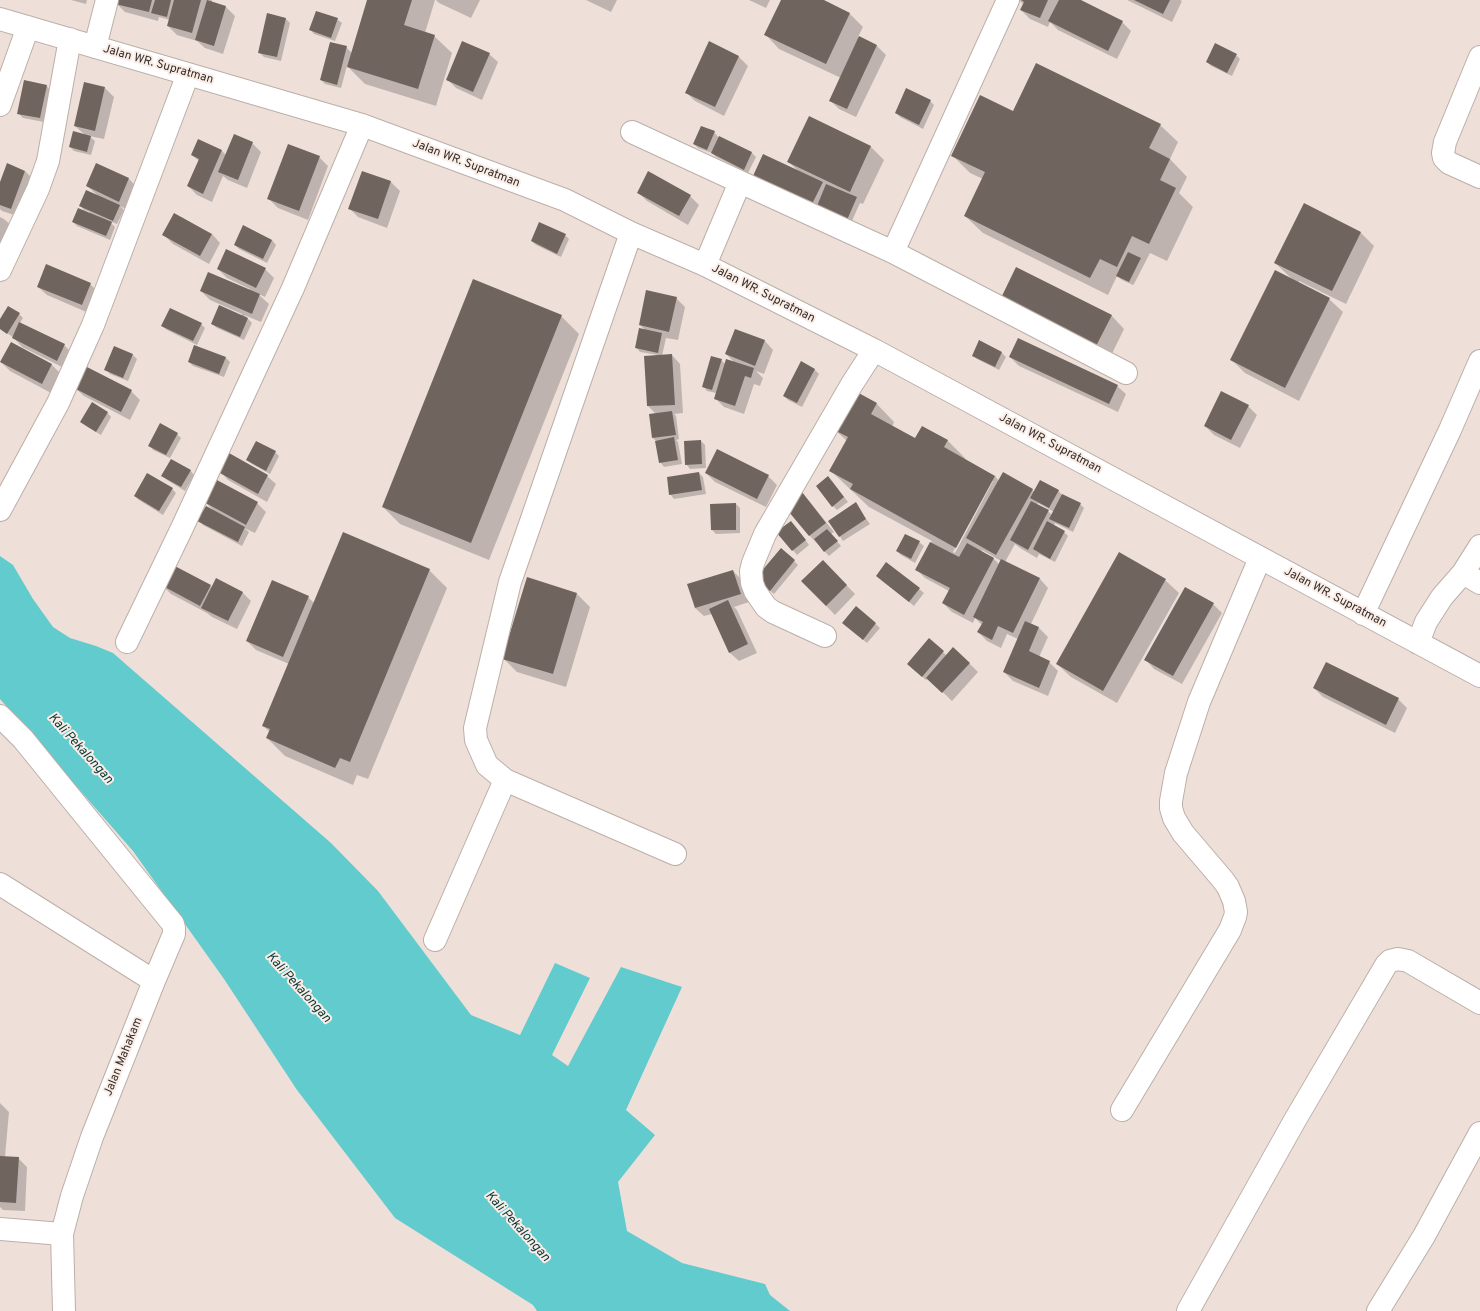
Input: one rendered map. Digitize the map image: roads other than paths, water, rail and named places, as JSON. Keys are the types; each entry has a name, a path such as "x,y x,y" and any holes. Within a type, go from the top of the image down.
{"street":[{"path":"95,47 107,0"},
{"path":"893,252 1008,0"},
{"name":"Jalan WR. Supratman","path":"0,19 362,124 565,200 631,232 706,265 874,350 1480,676"},
{"path":"0,105 28,27"},
{"path":"0,270 38,189 48,161 70,39"},
{"path":"1480,57 1445,142 1443,153 1444,158 1449,163 1480,177"},
{"path":"0,510 58,403 93,325 188,74"},
{"path":"127,642 287,302 362,124"},
{"path":"632,132 893,252 1126,373"},
{"path":"706,265 740,182"},
{"path":"631,232 510,582 475,728 476,740 487,765 504,780 674,854"},
{"path":"825,636 773,612 766,607 752,583 751,571 765,534 852,384 874,350"},
{"path":"1363,614 1450,430 1480,361"},
{"path":"1418,643 1426,622 1442,597 1472,578 1480,546"},
{"path":"1122,1110 1230,930 1236,912 1234,901 1228,887 1183,833 1174,818 1171,800 1176,773 1199,702 1260,558"},
{"name":"Jalan Mahakam","path":"0,716 23,739 174,928 174,934 92,1137 72,1196 62,1234 64,1311"},
{"path":"435,940 504,780"},
{"path":"0,884 154,981"},
{"path":"1188,1311 1295,1120 1386,964 1390,961 1398,959 1408,961 1480,1003"},
{"path":"1378,1311 1424,1236 1480,1133"},
{"path":"0,1229 62,1234"}],"water":[{"name":"Kali Pekalongan","path":"0,556 13,565 33,599 53,627 70,638 113,653 331,843 378,891 471,1015 520,1035 555,963 590,978 552,1055 568,1066 621,967 682,987 626,1110 655,1135 618,1182 627,1231 682,1263 765,1284 770,1295 790,1311 537,1311 533,1305 395,1218 297,1090 224,979 133,851 0,699"}]}
